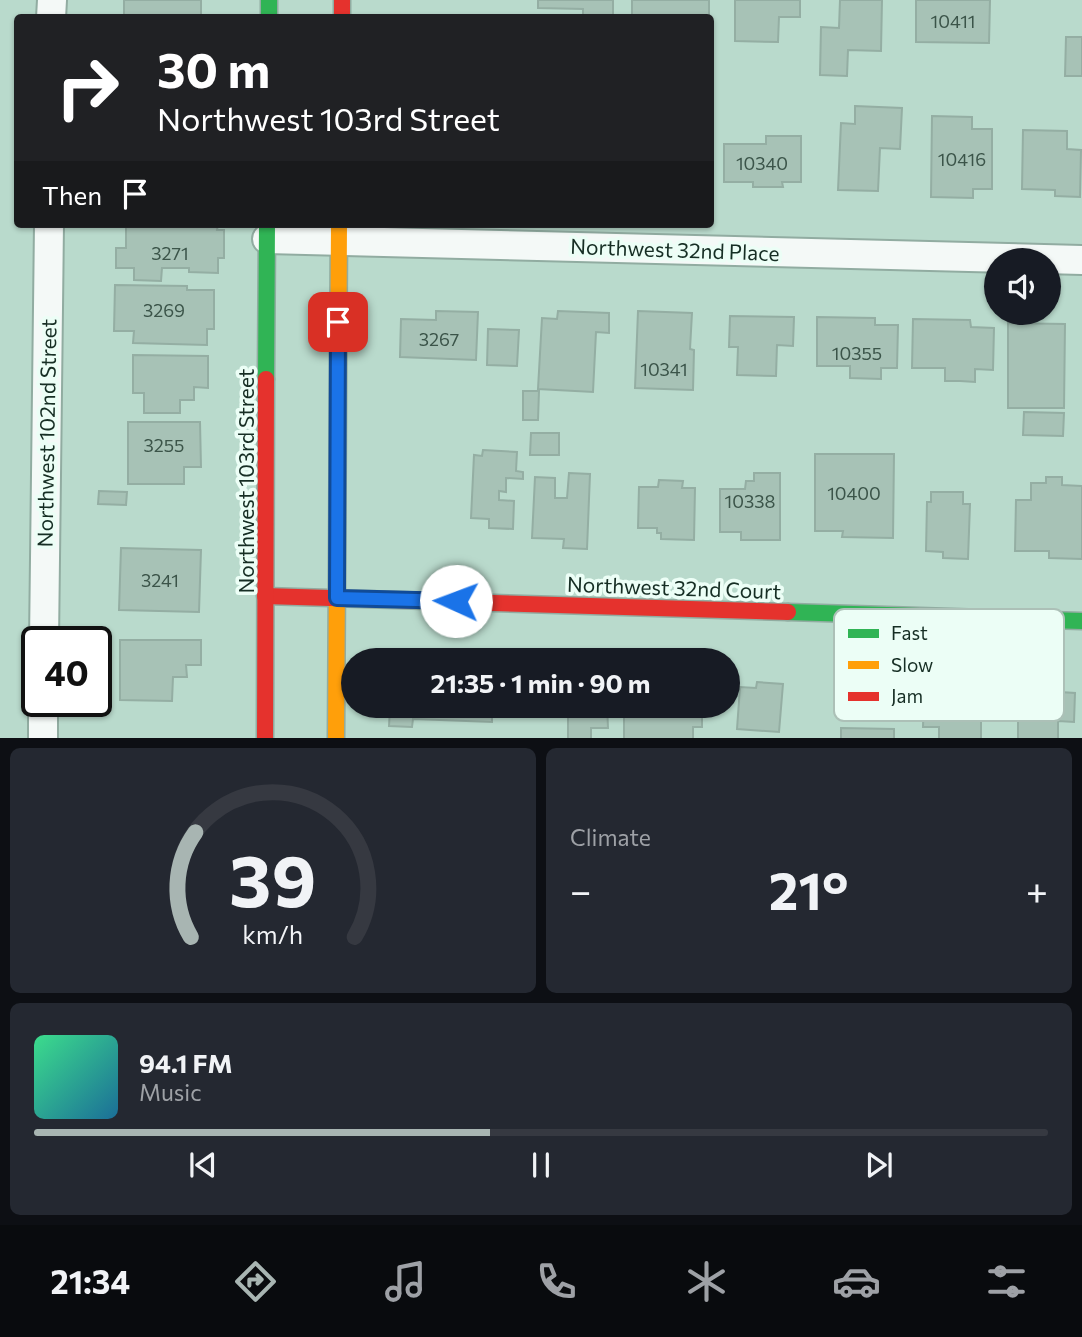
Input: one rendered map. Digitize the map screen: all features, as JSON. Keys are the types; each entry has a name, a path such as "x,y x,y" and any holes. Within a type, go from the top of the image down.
{"main road":[{"name":"Northwest 103rd Street","path":"265,738 267,231"},
{"path":"336,738 339,232"},
{"name":"Northwest 32nd Court","path":"265,596 834,613"},
{"name":"Northwest 32nd Court","path":"1064,620 1082,621"}],"street":[{"name":"Northwest 102nd Street","path":"44,626 49,228"},
{"name":"Northwest 32nd Place","path":"267,231 1082,260"},
{"path":"43,717 43,738"}],"building":[{"path":"124,0 201,0 201,14 124,14"},
{"path":"538,0 613,0 613,14 583,14 583,9 538,8"},
{"path":"632,0 709,0 709,14 632,14"},
{"path":"735,0 800,0 800,17 779,17 778,42 735,41"},
{"path":"840,0 882,0 881,51 848,50 847,76 820,75 821,27 839,28"},
{"path":"916,0 990,0 989,43 916,42"},
{"path":"1066,37 1082,37 1082,76 1065,76"},
{"path":"855,106 902,108 900,149 880,148 878,191 838,190 841,123 855,124"},
{"path":"932,116 972,117 972,129 992,129 992,189 973,189 973,198 931,197"},
{"path":"1023,130 1067,131 1067,149 1081,150 1080,197 1055,196 1055,190 1022,189"},
{"path":"766,136 801,136 801,182 782,182 783,187 753,187 753,182 724,182 724,144 766,144"},
{"path":"126,228 224,230 224,258 218,258 218,273 189,272 189,268 162,268 161,281 134,280 134,268 116,268 116,248 126,248"},
{"path":"115,285 187,286 187,290 214,290 214,329 207,329 207,345 133,343 134,331 114,331"},
{"path":"436,311 478,312 476,360 400,357 401,319 436,320"},
{"path":"558,311 609,313 609,333 596,332 593,392 538,389 542,318 557,319"},
{"path":"638,311 692,313 690,349 694,350 693,390 635,388"},
{"path":"730,316 794,317 793,346 777,345 776,376 737,375 738,347 729,347"},
{"path":"817,317 875,318 875,325 898,325 897,368 881,368 881,379 850,378 850,366 817,366"},
{"path":"913,319 970,320 971,327 994,328 993,370 975,369 975,382 945,381 945,368 912,368"},
{"path":"1065,324 1064,408 1008,408 1008,325"},
{"path":"488,329 519,330 517,366 487,365"},
{"path":"133,355 208,356 208,388 194,387 194,400 180,400 180,413 144,413 144,393 133,393"},
{"path":"523,391 539,391 538,420 523,420"},
{"path":"1024,412 1064,413 1063,436 1023,435"},
{"path":"128,422 200,422 201,467 184,467 184,484 128,484"},
{"path":"531,433 559,433 559,455 530,455"},
{"path":"483,450 517,452 516,471 523,472 523,479 506,478 506,492 499,491 499,500 514,501 513,529 489,528 489,519 471,518 474,455 482,456"},
{"path":"815,454 894,454 893,538 842,537 843,531 815,531"},
{"path":"569,473 590,474 587,549 563,548 564,539 532,538 535,477 555,478 555,498 567,498"},
{"path":"754,473 780,473 780,540 741,540 741,532 720,532 720,489 745,489 746,481 754,481"},
{"path":"1046,477 1062,477 1062,485 1082,486 1082,559 1049,558 1049,551 1015,551 1016,500 1031,500 1031,483 1046,483"},
{"path":"659,480 683,481 682,488 695,488 694,540 661,539 657,528 638,528 639,487 658,487"},
{"path":"99,491 127,492 126,505 98,504"},
{"path":"931,492 963,492 963,504 970,504 968,559 943,558 943,552 926,551 927,502 931,502"},
{"path":"121,548 201,550 199,612 119,610"},
{"path":"120,640 201,640 201,665 186,665 187,677 173,677 172,701 120,700"},
{"path":"757,682 783,684 779,732 737,729 738,718 740,718 740,687 756,688"},
{"path":"1064,692 1075,693 1074,722 1058,721 1064,721"},
{"path":"389,718 492,718 492,722 413,719 412,727 389,726"},
{"path":"568,718 608,718 608,728 591,728 591,738 568,738"},
{"path":"624,718 702,718 702,727 693,727 693,738 624,738"},
{"path":"923,721 981,721 981,738 939,738 939,727 923,727"},
{"path":"1018,721 1058,721 1058,738 1018,738"},
{"path":"841,728 894,729 894,738 841,738"}],"traffic: fast":[{"path":"269,0 269,14"},
{"path":"266,379 267,228"},
{"path":"788,612 834,613"},
{"path":"1064,620 1082,621"}],"traffic: slow":[{"path":"336,738 339,228"}],"traffic: jam":[{"path":"342,0 342,14"},
{"path":"265,738 266,379"},
{"path":"265,596 788,612"}],"route":[{"path":"338,322 337,598 456,601"}]}
